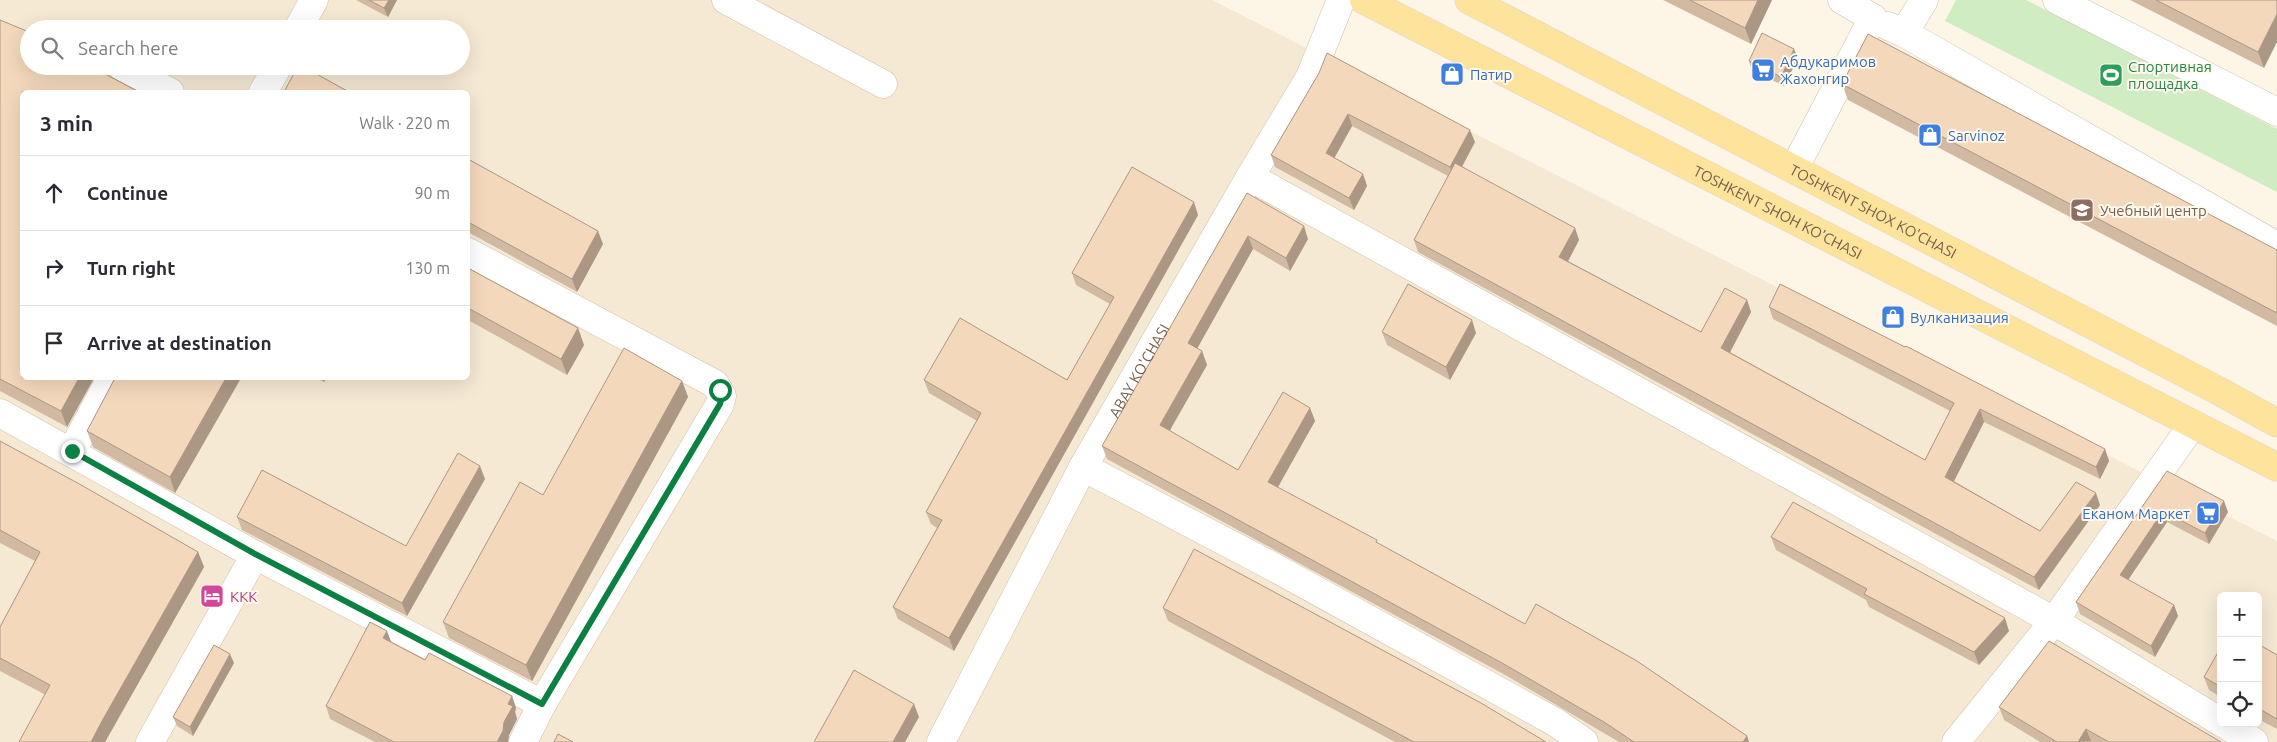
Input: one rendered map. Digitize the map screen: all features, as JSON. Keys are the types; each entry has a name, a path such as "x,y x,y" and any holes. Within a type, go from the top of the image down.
{"main road":[{"name":"TOSHKENT SHOH KO'CHASI","path":"1364,0 2193,424"},
{"name":"TOSHKENT SHOX KO'CHASI","path":"1469,0 2277,423"},
{"path":"2193,424 2277,467"}],"street":[{"path":"303,20 314,0"},
{"path":"726,0 883,84"},
{"name":"ABAY KO'CHASI","path":"941,742 1083,467 1250,177 1310,77 1340,0"},
{"path":"1842,0 1904,33 2277,246"},
{"path":"1904,33 1924,0"},
{"path":"2057,0 2277,112"},
{"path":"1794,169 1873,18"},
{"path":"138,75 166,90"},
{"path":"264,90 273,75"},
{"path":"1250,177 2054,621 2217,719"},
{"path":"470,253 715,384 722,396 720,404 542,704 523,742"},
{"path":"72,451 110,380"},
{"path":"0,413 72,451 255,554 542,704"},
{"path":"1956,742 2054,621 2193,424"},
{"path":"1083,467 1285,573 1555,722 1584,742"},
{"path":"150,742 255,554"},
{"path":"2230,727 2254,742"}],"shaded area":[{"path":"0,0 1212,0 2277,541 2277,742 0,742"}],"green space":[{"name":"Спортивная площадка","path":"1956,0 2026,0 2277,129 2277,192 1945,21"}],"building":[{"path":"369,0 389,0 384,8"},
{"path":"1690,0 1758,0 1745,28"},
{"path":"2156,0 2277,0 2277,14 2258,52"},
{"path":"0,20 20,28 20,75 107,75 135,90 20,90 20,380 78,380 61,411 0,379"},
{"path":"1762,33 1794,49 1781,77 1749,61"},
{"path":"1868,34 2277,250 2277,313 1842,84"},
{"path":"1327,53 1470,130 1450,167 1348,114 1326,153 1363,174 1349,198 1271,155 1319,73"},
{"path":"293,75 318,75 345,90 285,90"},
{"path":"470,160 598,231 572,279 470,223"},
{"path":"1455,163 1575,228 1559,257 1701,332 1725,288 1747,300 1721,348 1925,460 1954,403 1769,307 1780,284 1906,346 2105,449 2096,467 1980,409 1945,477 2040,531 2076,482 2096,493 2034,577 1414,240"},
{"path":"1132,167 1194,202 949,638 893,607 942,520 926,512 981,413 924,380 960,318 1067,380 1114,297 1072,273"},
{"path":"1247,193 1304,226 1286,258 1248,236 1188,343 1202,351 1160,425 1238,470 1283,392 1310,408 1268,482 1377,540 1376,542 1525,624 1536,604 1637,661 1747,736 1743,742 1634,742 1604,722 1502,663 1102,446"},
{"path":"470,269 578,328 561,359 470,309"},
{"path":"1408,284 1472,320 1446,367 1382,332"},
{"path":"624,348 682,381 526,665 443,622 520,482 543,495"},
{"path":"114,380 225,380 170,477 87,431"},
{"path":"0,441 198,552 91,742 19,742 50,685 0,658 0,627 40,552 0,530"},
{"path":"458,453 480,466 402,603 237,517 262,470 406,546"},
{"path":"2167,471 2224,501 2205,533 2163,511 2120,575 2174,605 2151,646 2076,602"},
{"path":"1793,502 2005,618 1974,652 1864,594 1867,589 1771,537"},
{"path":"1194,549 1481,703 1546,742 1414,742 1163,608"},
{"path":"370,622 387,631 383,638 425,660 429,653 512,696 508,704 513,706 504,722 503,731 497,742 394,742 326,706"},
{"path":"2049,641 2221,742 2109,742 2086,729 2078,742 2057,742 1999,707"},
{"path":"214,645 230,654 190,727 173,717"},
{"path":"2262,646 2277,655 2277,719 2262,710"},
{"path":"2217,654 2217,685 2204,677"},
{"path":"854,670 914,704 893,742 814,742"},
{"path":"558,734 573,742 554,742"}],"place":[{"name":"Абдукаримов Жахонгир","path":"1763,70"},
{"name":"Патир","path":"1452,74"},
{"name":"Спортивная площадка","path":"2111,75"},
{"name":"Sarvinoz","path":"1930,135"},
{"name":"Учебный центр","path":"2082,210"},
{"name":"Вулканизация","path":"1893,317"},
{"name":"Еканом Маркет","path":"2208,513"},
{"name":"KKK","path":"212,596"}],"route":[{"path":"72,451 255,554 542,704 720,404 722,396 720,390"}]}
